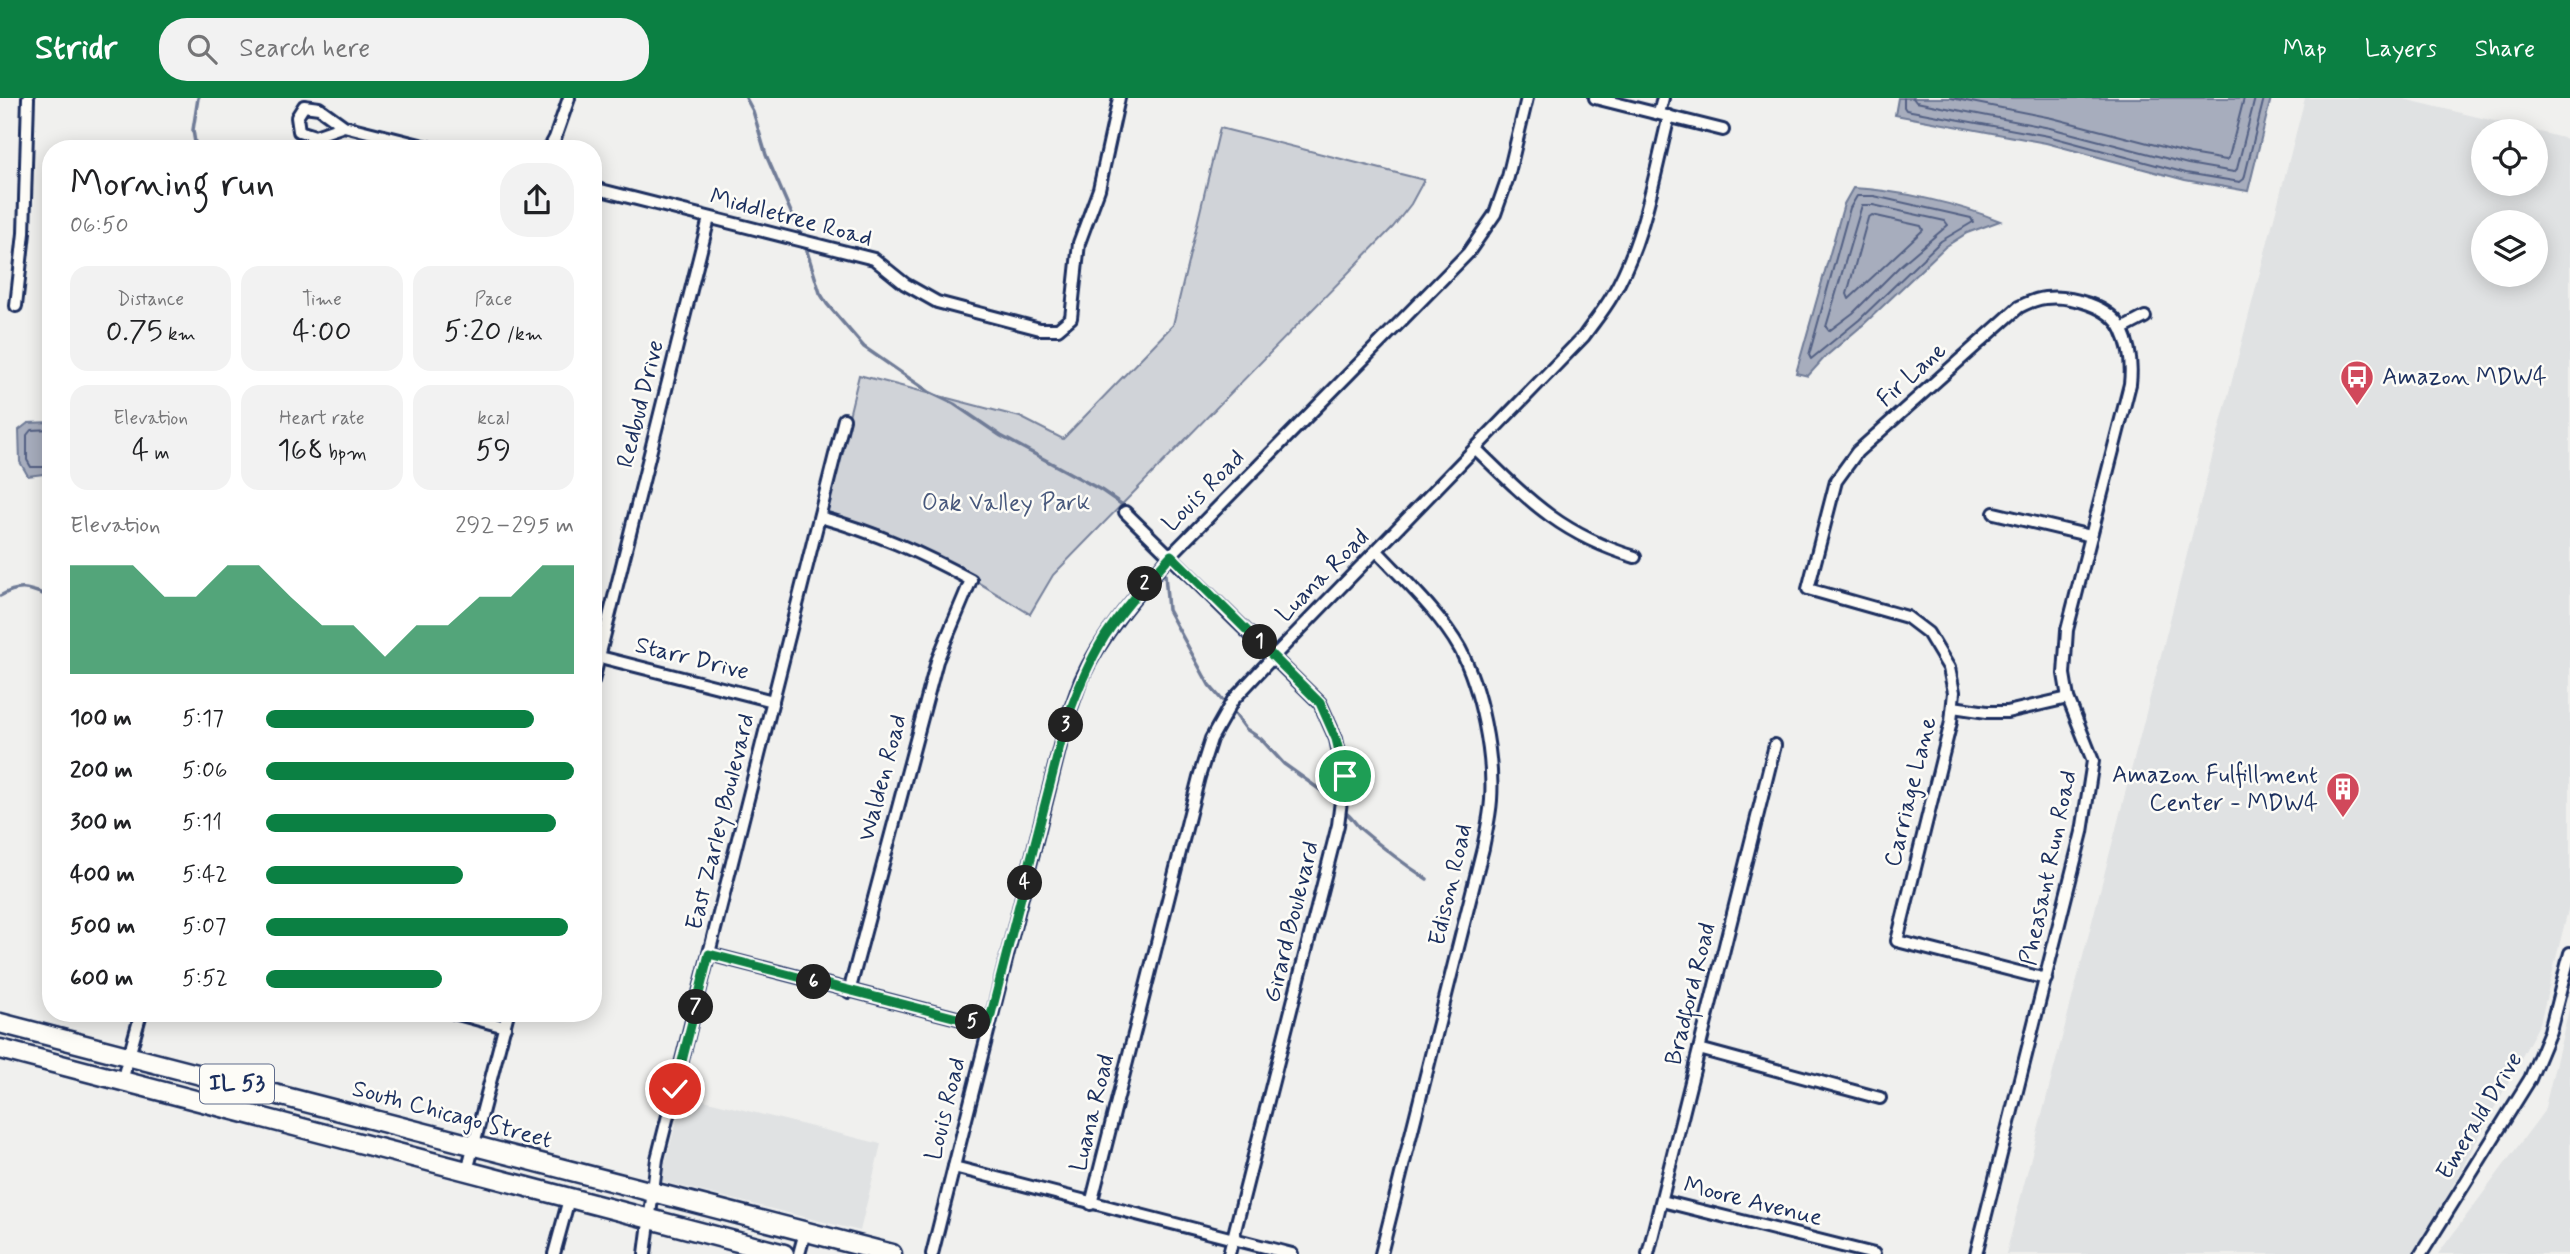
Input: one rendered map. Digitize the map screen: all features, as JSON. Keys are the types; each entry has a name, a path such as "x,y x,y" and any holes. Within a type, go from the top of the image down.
{"main road":[{"name":"South Chicago Street","path":"0,1023 892,1254"},
{"name":"South Chicago Street","path":"0,1049 784,1254"}],"street":[{"path":"16,306 24,233 28,98"},
{"path":"554,140 569,98"},
{"name":"Middletree Road","path":"602,190 874,259 905,284 937,302 1040,329 1058,329 1071,318 1079,243 1099,189 1119,98"},
{"name":"Louis Road","path":"932,1254 1066,722 1081,681 1104,638 1124,610 1171,555 1468,253 1495,214 1508,177 1527,98"},
{"path":"1595,98 1723,130"},
{"name":"Luana Road","path":"1091,1204 1199,777 1211,739 1233,699 1584,336 1612,296 1630,258 1643,220 1664,115 1663,98"},
{"path":"344,126 400,140"},
{"name":"Redbud Drive","path":"602,649 709,218"},
{"name":"Fir Lane","path":"1808,589 1836,481 1844,467 1857,452 2019,307 2045,297 2064,298 2100,309 2114,318 2122,329"},
{"path":"2122,329 2145,317"},
{"name":"Pheasant Run Road","path":"1976,1254 2082,832 2093,761 2068,698 2064,674 2067,630 2130,384 2130,353 2122,329"},
{"name":"East Zarley Boulevard","path":"645,1254 657,1159 844,419"},
{"path":"1476,449 1545,514 1604,548 1635,557"},
{"name":"Girard Boulevard","path":"1125,512 1320,703 1336,739 1345,776 1338,825 1229,1254"},
{"path":"1994,513 2091,536"},
{"name":"Walden Road","path":"820,517 869,531 913,549 971,580 937,661 849,992"},
{"name":"Edison Road","path":"1377,551 1433,611 1460,650 1477,691 1488,741 1491,800 1483,848 1381,1254"},
{"name":"Carriage Lane","path":"1808,589 1907,617 1928,633 1949,668 1954,692 1951,722 1897,941 2046,979"},
{"name":"Starr Drive","path":"602,658 773,701"},
{"path":"1953,707 2007,712 2068,698"},
{"name":"Bradford Road","path":"1648,1254 1774,744"},
{"name":"Emerald Drive","path":"2421,1254 2530,1079 2550,1031 2570,953"},
{"path":"709,954 988,1026"},
{"path":"122,1081 139,1022"},
{"path":"487,1022 505,1027"},
{"path":"467,1171 506,1022"},
{"path":"1699,1049 1880,1098"},
{"path":"954,1167 1292,1254"},
{"path":"554,1254 569,1199"},
{"name":"Moore Avenue","path":"1662,1201 1874,1254"},
{"path":"799,1254 805,1231"}],"shaded area":[{"name":"Amazon Fulfillment Center - MDW4","path":"2305,98 2400,98 2486,119 2471,119 2471,196 2548,196 2548,134 2570,140 2570,902 2540,1023 2416,1254 2006,1254"},
{"path":"2570,1005 2570,1254 2438,1254 2544,1111"},
{"path":"684,1095 881,1144 860,1231 660,1181"}],"green space":[{"name":"Oak Valley Park","path":"1220,128 1424,180 1411,204 1393,227 1053,575 1030,614 923,549 875,528 825,515 859,375 1020,417 1063,439 1173,325"}],"water":[{"path":"1898,98 2271,98 2248,191 2185,180 2046,143 1895,115"},
{"path":"1853,188 1928,199 2000,221 1967,233 1945,247 1825,357 1808,376 1796,373 1844,204"},
{"path":"42,422 42,474 28,476 20,462 19,430 28,423"}],"waterway":[{"path":"195,140 193,130 198,98"},
{"path":"746,98 753,111 766,155 800,233"},
{"path":"805,245 820,293 864,347 929,392 954,404 1001,436 1101,490 1127,508"},
{"path":"1165,574 1168,610 1209,685 1222,700"},
{"path":"0,596 20,589 42,594"},
{"path":"1232,710 1246,729 1261,739 1284,764 1337,802"},
{"path":"1343,811 1378,843 1427,879"}],"place":[{"name":"Amazon MDW4","path":"2357,407"},
{"name":"Amazon Fulfillment Center - MDW4","path":"2343,819"}],"route":[{"path":"675,1089 709,954 988,1026 1066,722 1081,681 1104,638 1130,601 1171,555 1320,703 1336,739 1345,776"}]}
